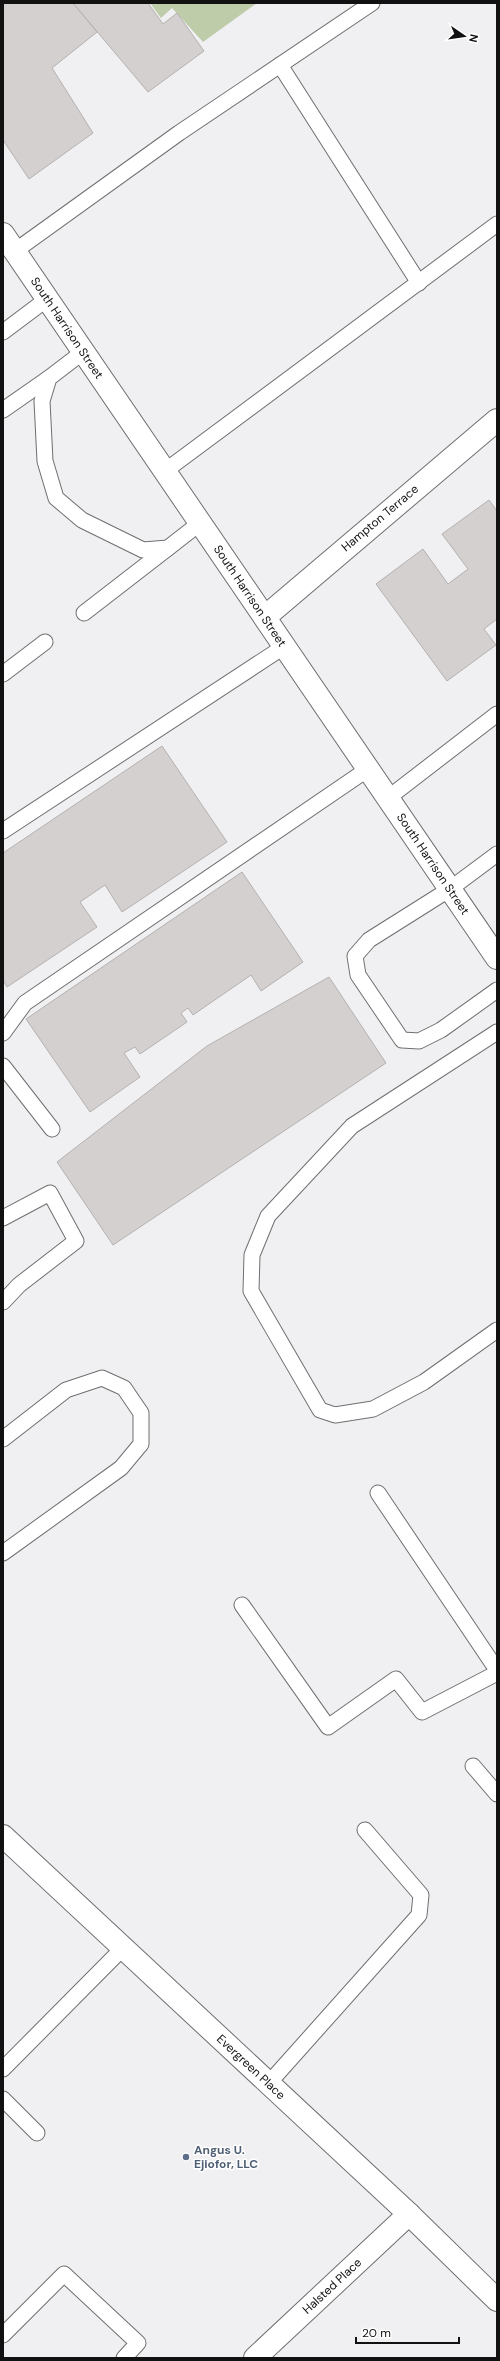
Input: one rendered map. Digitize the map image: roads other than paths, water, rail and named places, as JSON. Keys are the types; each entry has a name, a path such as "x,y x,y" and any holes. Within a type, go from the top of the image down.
{"street":[{"name":"South Harrison Street","path":"9,243 497,958"},
{"name":"Hampton Terrace","path":"265,617 497,420"},
{"name":"Evergreen Place","path":"3,1836 409,2214 497,2300"},
{"name":"Halsted Place","path":"255,2358 409,2214"}],"lane":[{"path":"9,243 179,133 372,3"},
{"path":"280,65 419,283"},
{"path":"165,471 497,224"},
{"path":"3,332 47,299"},
{"path":"3,410 83,352"},
{"path":"49,378 42,401 45,461 56,498 82,520 144,550 168,548"},
{"path":"84,613 200,523"},
{"path":"3,674 45,642"},
{"path":"3,831 285,646"},
{"path":"388,798 497,714"},
{"path":"3,1033 25,1003 368,769"},
{"path":"497,854 450,890 369,940 355,956 358,975 402,1040 420,1041 441,1030 497,990"},
{"path":"497,1032 352,1126 268,1216 252,1255 251,1291 320,1410 335,1415 373,1409 424,1382 497,1330"},
{"path":"3,1066 52,1129"},
{"path":"3,1218 50,1193 76,1241 19,1285 3,1302"},
{"path":"3,1439 66,1390 102,1378 124,1388 141,1413 141,1444 121,1468 3,1553"},
{"path":"242,1605 328,1727 396,1679 422,1712 497,1672 378,1493"},
{"path":"473,1766 497,1794"},
{"path":"269,2084 420,1915 421,1895 364,1830"},
{"path":"3,2069 123,1948"},
{"path":"3,2099 37,2133"},
{"path":"3,2335 64,2274 138,2343 124,2358"}],"place":[{"name":"Angus U. Ejiofor, LLC","path":"186,2157"}]}
